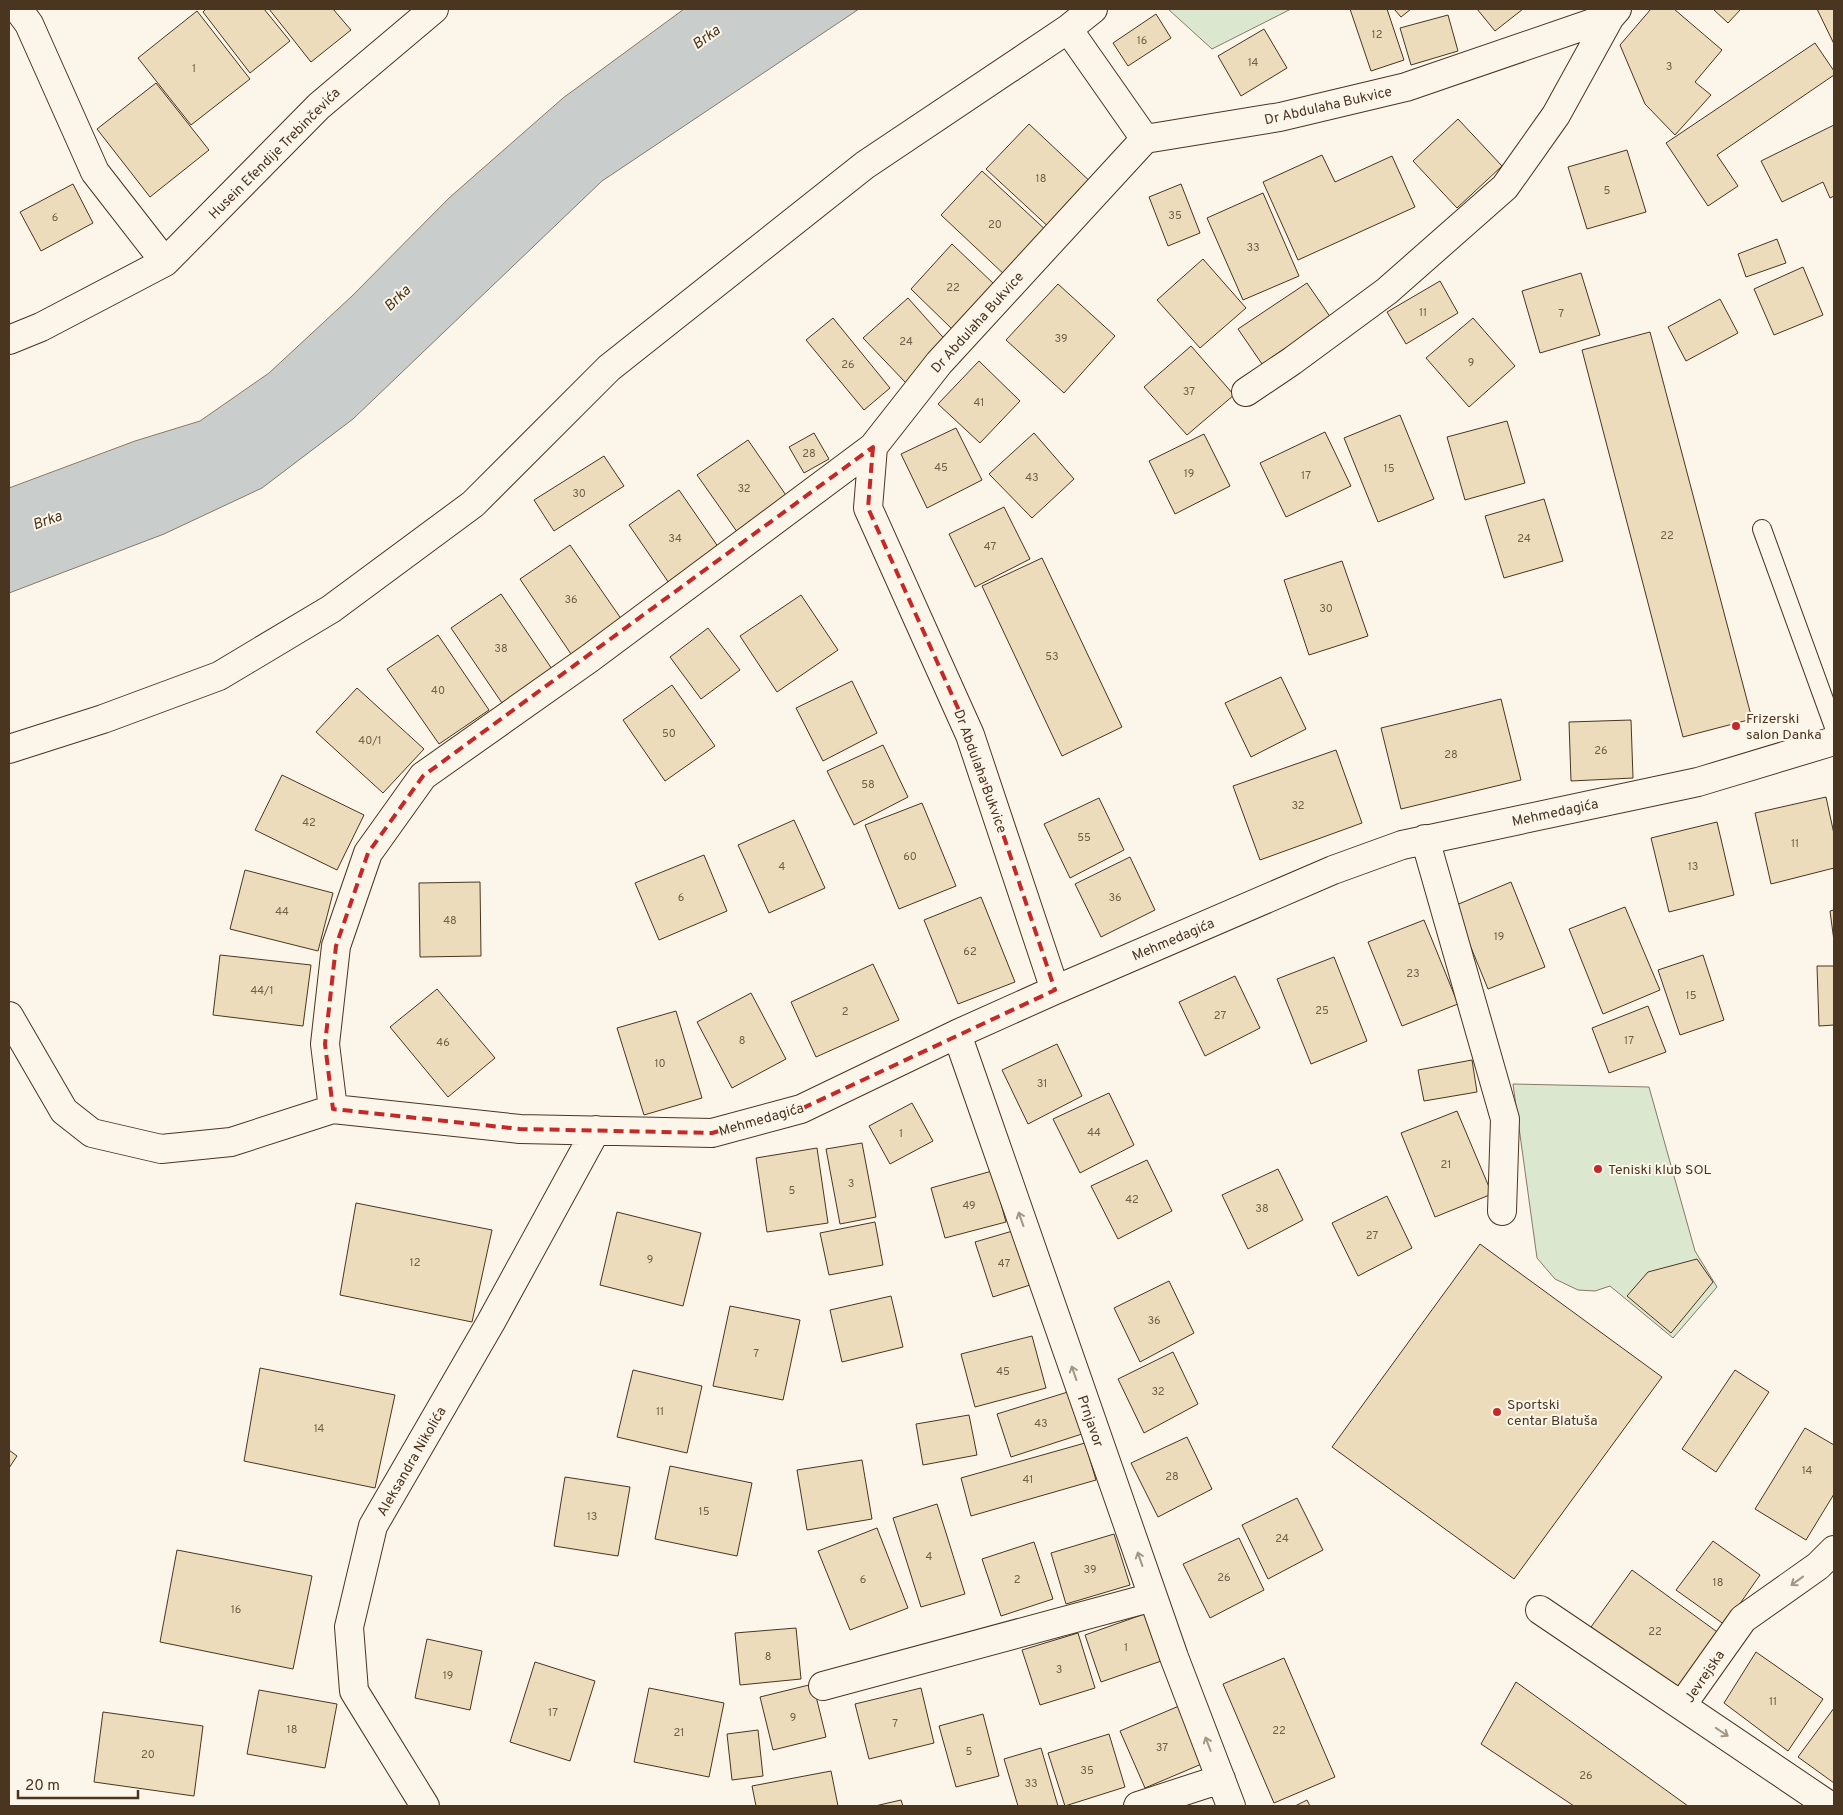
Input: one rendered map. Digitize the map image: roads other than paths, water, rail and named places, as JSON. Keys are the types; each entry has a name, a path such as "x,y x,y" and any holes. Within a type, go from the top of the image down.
{"street":[{"path":"18,9 29,24 95,172 165,262"},
{"name":"Husein Efendije Trebinčevića","path":"9,340 42,327 165,262 318,106 434,9"},
{"path":"9,749 103,719 219,676 331,609 473,504 609,368 865,165 1068,29 1092,9"},
{"path":"1246,392 1292,361 1387,291 1505,187 1556,115 1614,13"},
{"name":"Dr Abdulaha Bukvice","path":"1054,990 970,735 868,508 873,447 939,363 1145,139 1280,117 1406,87 1614,13"},
{"path":"1068,29 1145,139"},
{"path":"9,1016 64,1111 92,1133 161,1149 214,1144 231,1142 333,1109 325,1044 336,946 368,852 423,776 590,658 873,447"},
{"name":"Mehmedagića","path":"333,1109 520,1129 712,1133 801,1109 1054,990 1333,870 1402,845 1698,782 1834,740"},
{"path":"1425,839 1505,1119 1502,1211"},
{"name":"Prnjavor","path":"957,1034 1153,1597 1231,1806"},
{"name":"Aleksandra Nikolića","path":"425,1806 354,1691 349,1627 373,1526 491,1322 596,1130"},
{"name":"Jevrejska","path":"1830,1806 1682,1705 1743,1619 1818,1566 1834,1550"},
{"path":"823,1686 1153,1597"},
{"path":"1540,1610 1682,1705"},
{"path":"1138,1806 1221,1779"}],"lane":[{"path":"1762,529 1834,727"}],"water":[{"name":"Brka","path":"684,9 859,9 602,181 353,419 262,488 164,534 9,593 9,488 135,441 200,421 269,373 352,296 449,198 563,98"}],"place":[{"name":"Frizerski salon Danka","path":"1736,726"},
{"name":"Teniski klub SOL","path":"1598,1169"},
{"name":"Sportski centar Blatuša","path":"1497,1412"}]}
